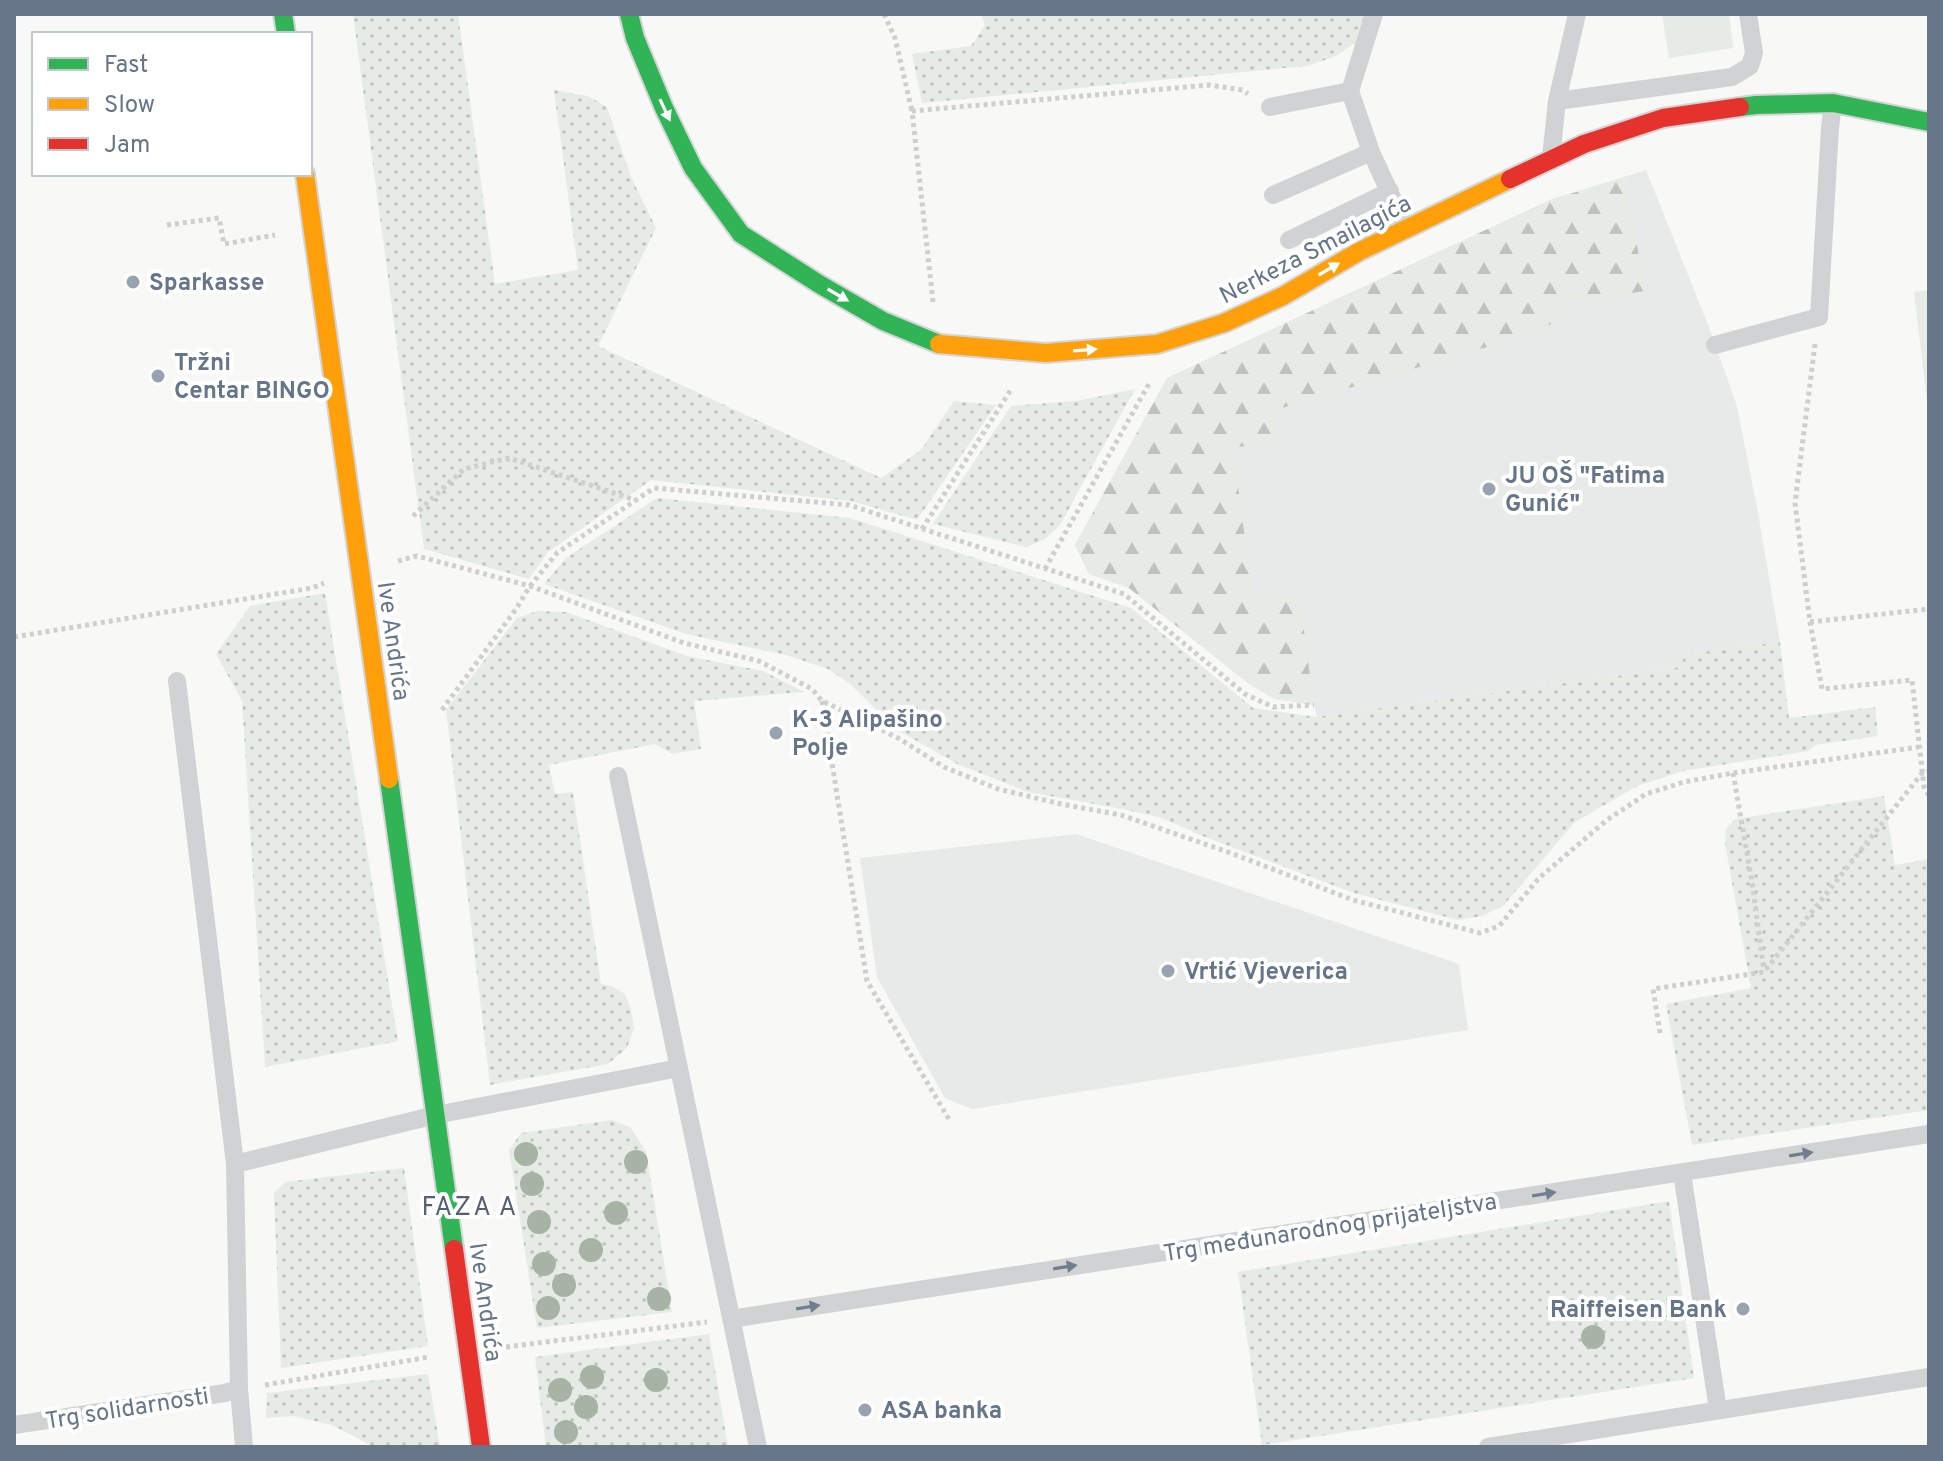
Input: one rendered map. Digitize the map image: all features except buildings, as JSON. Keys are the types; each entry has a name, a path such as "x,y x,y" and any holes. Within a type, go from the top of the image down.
{"street":[{"name":"Nerkeza Smailagića","path":"629,14 635,38 664,108 693,168 741,234 883,321 936,344 1046,353 1157,344 1224,323 1283,296 1360,251 1584,144 1663,118 1756,105 1833,103 1929,122"},
{"name":"Ive Andrića","path":"305,176 481,1447"}],"lane":[{"path":"1374,14 1350,91 1371,152 1406,228"},
{"path":"1551,159 1557,101 1577,14"},
{"path":"1557,101 1732,77 1750,66 1754,53 1748,14"},
{"path":"1270,107 1350,91"},
{"path":"1715,345 1819,317 1833,103"},
{"path":"1273,195 1371,152"},
{"path":"1289,240 1390,191"},
{"path":"177,681 235,1164 436,1115 679,1068"},
{"path":"618,776 758,1447"},
{"name":"Trg međunarodnog prijateljstva","path":"731,1319 1929,1134"},
{"name":"Trg solidarnosti","path":"235,1164 239,1389 244,1447"},
{"path":"1682,1173 1718,1410"},
{"path":"1488,1447 1929,1377"},
{"name":"Trg solidarnosti","path":"14,1425 239,1389"}],"path":[{"path":"884,14 895,38 912,111 934,309"},
{"path":"912,111 1209,85 1243,90 1270,107"},
{"path":"167,225 219,218 224,244 282,233"},
{"path":"1819,317 1795,503 1822,689 1912,680 1919,747 1926,772 1924,787 1929,796"},
{"path":"1045,569 1154,374 1157,344"},
{"path":"922,529 1015,384"},
{"path":"413,516 464,469 509,458 636,500"},
{"path":"442,710 557,553 654,488 849,505 1124,594 1245,694 1273,707 1314,705"},
{"path":"398,561 417,556 530,586 684,643 759,661 812,689 822,701 898,738 944,767 998,789 1121,815 1353,900 1480,933 1499,926 1539,878 1607,820 1646,794 1684,782 1733,773 1919,747"},
{"path":"14,637 312,588 335,578"},
{"path":"1810,622 1929,609"},
{"path":"822,701 867,981 950,1121"},
{"path":"1660,1033 1653,989 1764,972 1926,772"},
{"path":"1733,773 1764,972"},
{"path":"239,1389 468,1351 731,1319"}],"shaded area":[{"path":"1646,170 1737,406 1780,642 1688,654 1676,668 1317,717 1314,705 1275,699 1249,684 1129,588 1089,574 1075,545 1167,378 1550,200"},
{"name":"Vrtić Vjeverica","path":"1076,834 1459,964 1468,1030 972,1109 945,1098 877,977 860,858"}],"green space":[{"path":"353,14 458,14 495,284 578,270 554,90 588,96 607,107 631,177 656,228 598,346 881,478 921,450 954,401 996,405 917,520 851,501 651,480 548,552 529,579 424,549"},
{"path":"981,14 1367,14 1360,40 1334,57 1307,66 922,103 912,54 971,46 985,25"},
{"path":"1662,14 1729,14 1733,48 1669,58"},
{"path":"1625,177 1645,291 1567,302 1556,321 1537,332 1275,410 1279,441 1233,448 1253,600 1299,594 1314,705 1275,699 1249,684 1129,588 1089,574 1075,545 1167,378 1550,200"},
{"path":"1929,290 1929,418 1914,292"},
{"path":"1135,389 1060,525 1045,539 1026,547 933,524 1011,406 1076,401"},
{"path":"657,498 850,518 1131,608 1253,708 1317,717 1676,668 1688,654 1780,642 1789,718 1875,707 1878,736 1683,771 1637,786 1575,822 1504,905 1482,916 1458,920 1354,893 1159,817 1028,792 957,764 896,729 850,684 828,669 786,655 686,634 544,584 566,558"},
{"path":"325,593 398,1041 265,1067 242,701 216,654 250,606"},
{"path":"537,611 566,612 687,656 763,671 804,692 694,701 701,749 672,754 655,744 549,765 555,794 573,792 601,984 625,994 634,1028 627,1048 608,1064 490,1085 446,710 517,618"},
{"path":"1884,796 1895,865 1929,859 1929,1110 1692,1145 1666,1004 1751,988 1725,843 1726,829 1735,819"},
{"path":"612,1120 630,1127 646,1151 672,1312 537,1328 509,1150 521,1133"},
{"path":"404,1168 428,1346 281,1368 274,1193 285,1182"},
{"path":"1669,1201 1694,1378 1262,1445 1238,1272"},
{"path":"709,1334 728,1447 546,1447 535,1357"},
{"path":"428,1374 440,1447 374,1447 332,1425 293,1416 266,1418 267,1393"}],"traffic: fast":[{"path":"283,14 286,32"},
{"path":"629,14 635,38 664,108 693,168 741,234 883,321 939,344"},
{"path":"1740,107 1833,103 1929,122"},
{"path":"389,779 454,1249"}],"traffic: slow":[{"path":"305,176 389,779"},
{"path":"939,344 1046,353 1157,344 1224,323 1283,296 1360,251 1510,179"}],"traffic: jam":[{"path":"1510,179 1584,144 1663,118 1740,107"},
{"path":"454,1249 481,1447"}],"place":[{"name":"Sparkasse","path":"133,282"},
{"name":"Tržni Centar BINGO","path":"158,376"},
{"name":"JU OŠ \"Fatima Gunić\"","path":"1489,489"},
{"name":"K-3 Alipašino Polje","path":"776,733"},
{"name":"Vrtić Vjeverica","path":"1168,971"},
{"name":"Raiffeisen Bank","path":"1743,1309"},
{"name":"ASA banka","path":"865,1410"}],"district":[{"name":"FAZA A","path":"470,1206"}]}
